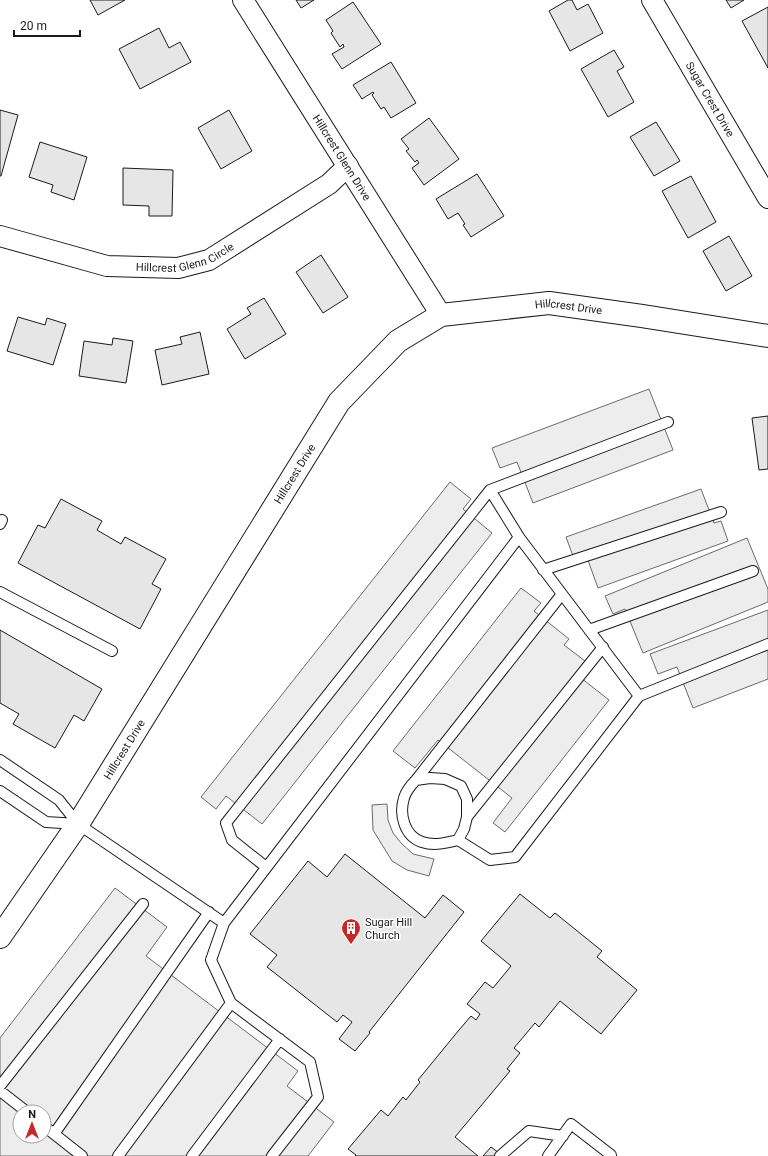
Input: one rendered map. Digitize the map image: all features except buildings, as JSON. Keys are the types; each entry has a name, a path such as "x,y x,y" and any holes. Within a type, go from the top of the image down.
{"street":[{"name":"Hillcrest Glenn Drive","path":"243,0 441,314"},
{"name":"Sugar Crest Drive","path":"652,0 768,198"},
{"name":"Hillcrest Glenn Circle","path":"0,236 107,266 178,268 209,260 329,184 348,166"},
{"name":"Hillcrest Drive","path":"0,937 78,824 339,402 398,340 441,314 549,303 768,336"}],"lane":[{"path":"266,867 232,840 226,823 490,490 668,422"},
{"path":"490,490 519,537 639,696"},
{"path":"543,570 721,512"},
{"path":"272,1156 318,1097 310,1062 231,1003 211,960 224,923 519,537"},
{"path":"589,630 754,571"},
{"path":"0,592 112,651"},
{"path":"562,594 416,780 408,788 404,798 402,812 405,827 410,835 420,841 432,844 441,844 458,840 490,860 515,857 639,696 768,644"},
{"path":"467,818 602,647"},
{"path":"0,760 59,800 78,824 224,923"},
{"path":"416,780 430,778 445,779 461,786 467,799 467,818 464,829 458,840"},
{"path":"0,791 46,822 78,824"},
{"path":"0,1086 143,904"},
{"path":"82,1156 54,1134 209,912"},
{"path":"118,1156 231,1003"},
{"path":"192,1156 280,1039"},
{"path":"0,1090 17,1104"},
{"path":"548,1156 571,1124 611,1155 610,1156"},
{"path":"500,1156 529,1131 563,1136"}],"shaded area":[{"path":"649,389 673,450 533,503 517,462 500,468 492,448"},
{"path":"450,482 471,499 463,509 492,533 262,824 226,796 216,809 201,797"},
{"path":"701,489 714,523 721,521 728,541 598,588 585,552 573,556 566,537"},
{"path":"747,538 768,589 768,602 643,653 625,609 613,614 605,596"},
{"path":"521,588 541,603 534,611 569,639 564,645 585,661 576,674 609,700 505,832 493,823 512,798 438,740 415,768 393,751"},
{"path":"768,610 768,679 693,708 677,667 658,674 650,654"},
{"path":"387,804 388,820 393,833 401,843 413,854 434,859 429,876 407,870 392,861 373,830 372,805"},
{"path":"115,888 167,927 146,956 298,1071 287,1086 334,1122 308,1156 0,1156 0,1038"}],"place":[{"name":"Sugar Hill Church","path":"351,945"}]}
